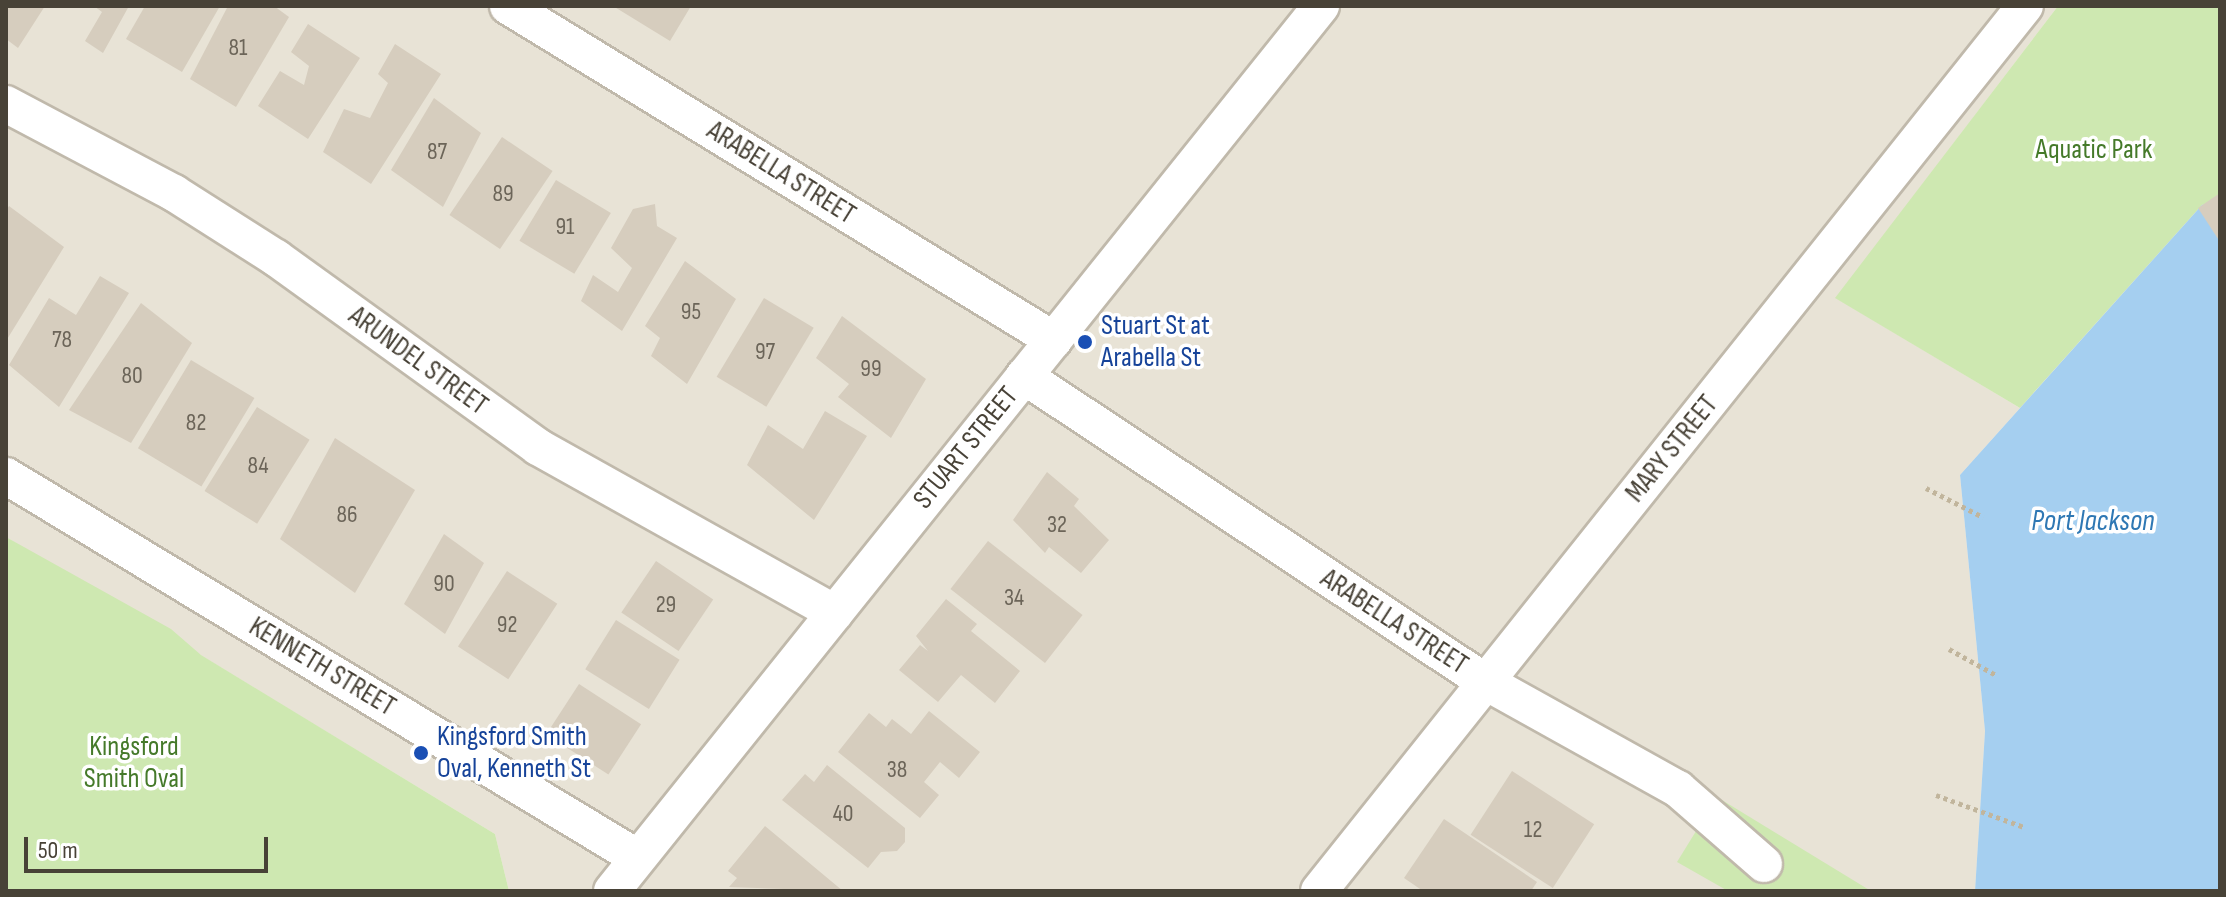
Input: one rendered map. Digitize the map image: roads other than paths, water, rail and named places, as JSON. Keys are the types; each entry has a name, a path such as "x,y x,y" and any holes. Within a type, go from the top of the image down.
{"street":[{"name":"ARABELLA STREET","path":"508,6 1054,340"},
{"name":"STUART STREET","path":"612,891 1321,6"},
{"name":"MARY STREET","path":"1319,891 2025,6"},
{"name":"ARUNDEL STREET","path":"6,104 174,193 276,258 538,447 835,613"},
{"name":"ARABELLA STREET","path":"1024,376 1484,681 1678,789 1764,864"},
{"name":"KENNETH STREET","path":"6,476 638,858"}],"water":[{"name":"Port Jackson","path":"2220,200 2220,891 1975,891 1985,731 1960,475 2202,205"}],"place":[{"name":"Stuart St at Arabella St","path":"1085,342"},
{"name":"Kingsford Smith Oval, Kenneth St","path":"421,753"}],"park label":[{"name":"Aquatic Park","path":"2094,150"},
{"name":"Kingsford Smith Oval","path":"134,763"}]}
